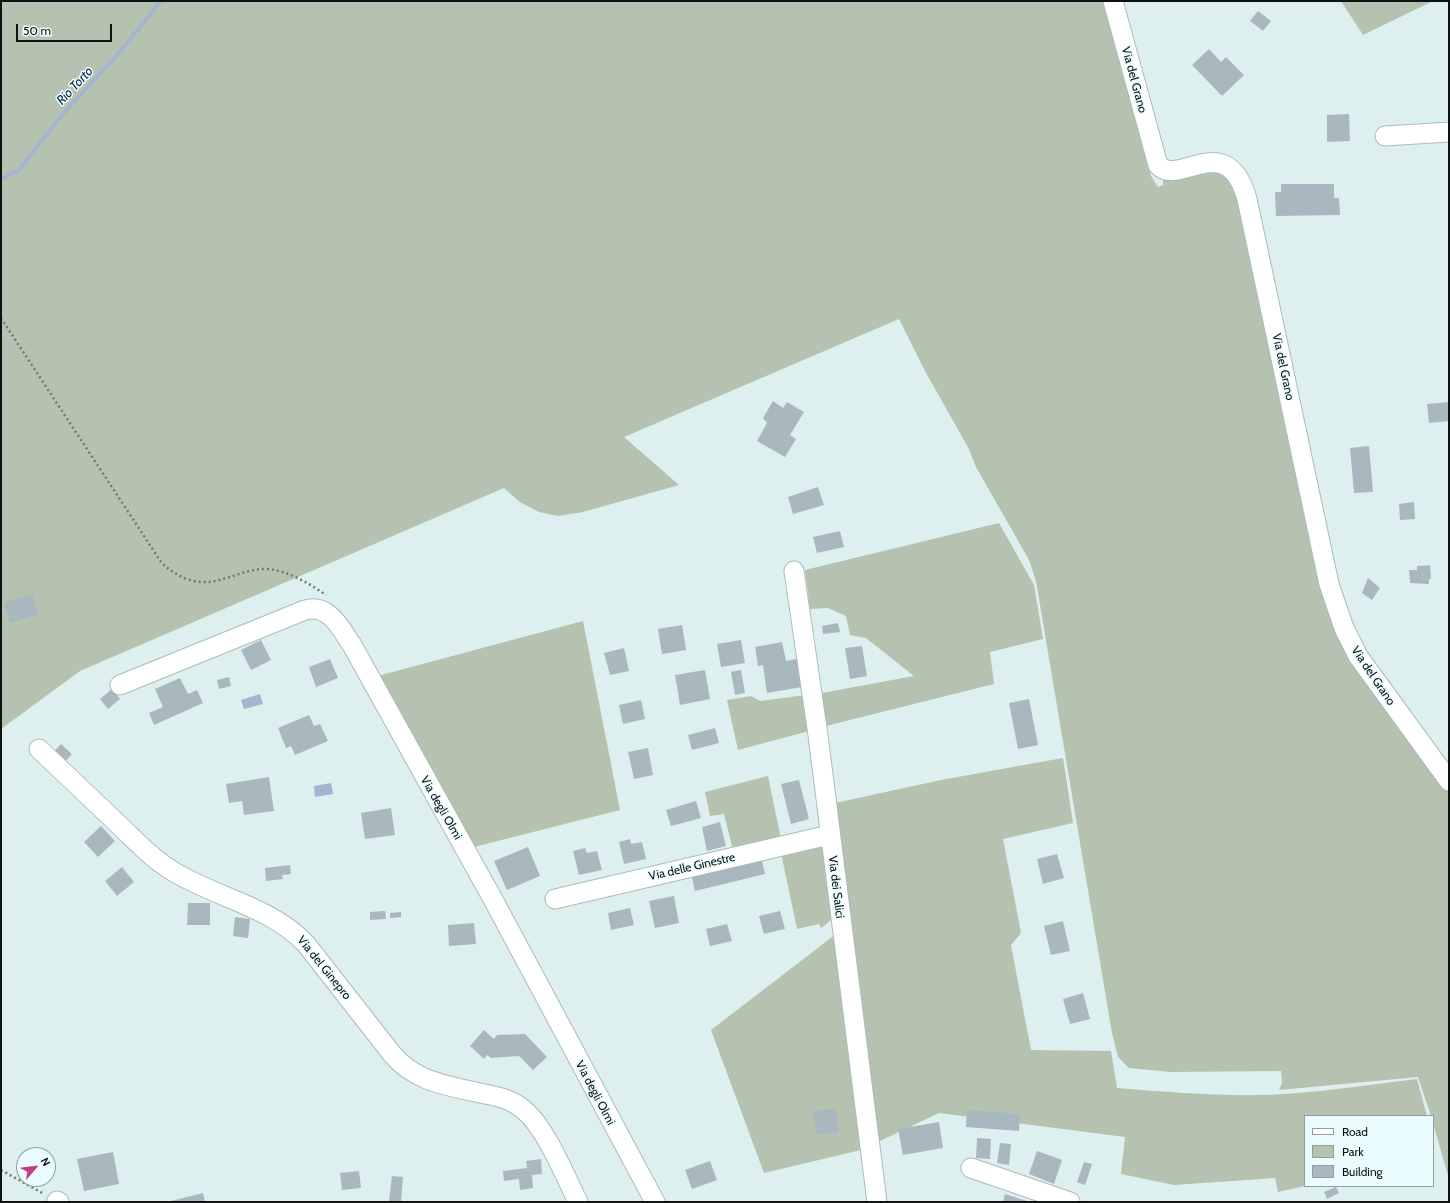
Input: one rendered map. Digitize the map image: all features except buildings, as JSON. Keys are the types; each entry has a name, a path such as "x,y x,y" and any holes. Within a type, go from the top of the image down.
{"street":[{"name":"Via del Grano","path":"1113,1 1158,165 1163,169 1172,170 1210,162 1221,164 1231,169 1243,186 1249,207 1329,584 1338,614 1351,643 1366,669 1449,781"},
{"path":"1385,136 1449,132"},
{"name":"Via dei Salici","path":"794,572 818,736 829,835 877,1202"},
{"name":"Via degli Olmi","path":"120,685 305,610 318,609 332,617 352,645 495,903 656,1202"},
{"name":"Via del Ginepro","path":"39,749 144,848 170,870 200,886 268,914 293,931 306,944 392,1054 406,1069 430,1081 505,1099 524,1110 540,1130 578,1202"},
{"name":"Via delle Ginestre","path":"555,899 829,835"},
{"path":"971,1168 1070,1202"}],"path":[{"path":"1,318 161,562 169,570 183,577 205,583 250,571 272,570 304,582 331,599"},
{"path":"1,1170 58,1201"}],"green space":[{"path":"1,1 1113,1 1132,108 1151,176 1158,187 1163,185 1163,175 1210,160 1236,187 1329,604 1449,788 1449,1179 1434,1126 1434,1115 1431,1115 1418,1077 1279,1090 1282,1083 1281,1071 1170,1072 1129,1068 1118,1057 1112,1033 1036,581 1029,560 976,467 969,449 925,371 899,319 624,437 679,485 583,512 558,516 539,512 520,502 504,488 80,671 1,729"},
{"path":"1341,1 1433,1 1363,35"},
{"path":"999,523 1034,585 1043,639 990,652 994,684 826,726 822,693 914,676 866,638 850,635 846,616 828,608 810,609 805,570"},
{"path":"583,621 620,810 466,849 374,677"},
{"path":"806,695 809,731 738,750 727,700 751,696 760,701"},
{"path":"1063,758 1073,823 1003,839 1021,933 1011,945 1031,1050 1111,1051 1117,1088 1154,1091 1266,1095 1323,1091 1417,1079 1427,1115 1304,1115 1304,1186 1278,1192 1275,1178 1174,1185 1121,1174 1125,1137 939,1113 861,1150 764,1173 711,1030 849,924 835,803 941,780"},
{"path":"768,776 781,839 733,850 724,814 710,816 705,792"},
{"path":"826,843 835,917 821,928 819,924 797,929 781,853"}],"water":[{"path":"260,694 263,704 244,709 241,700"},
{"path":"331,783 333,794 315,797 314,786"}],"waterway":[{"name":"Rio Torto","path":"1,179 19,170 61,116 119,53 161,1"}]}
